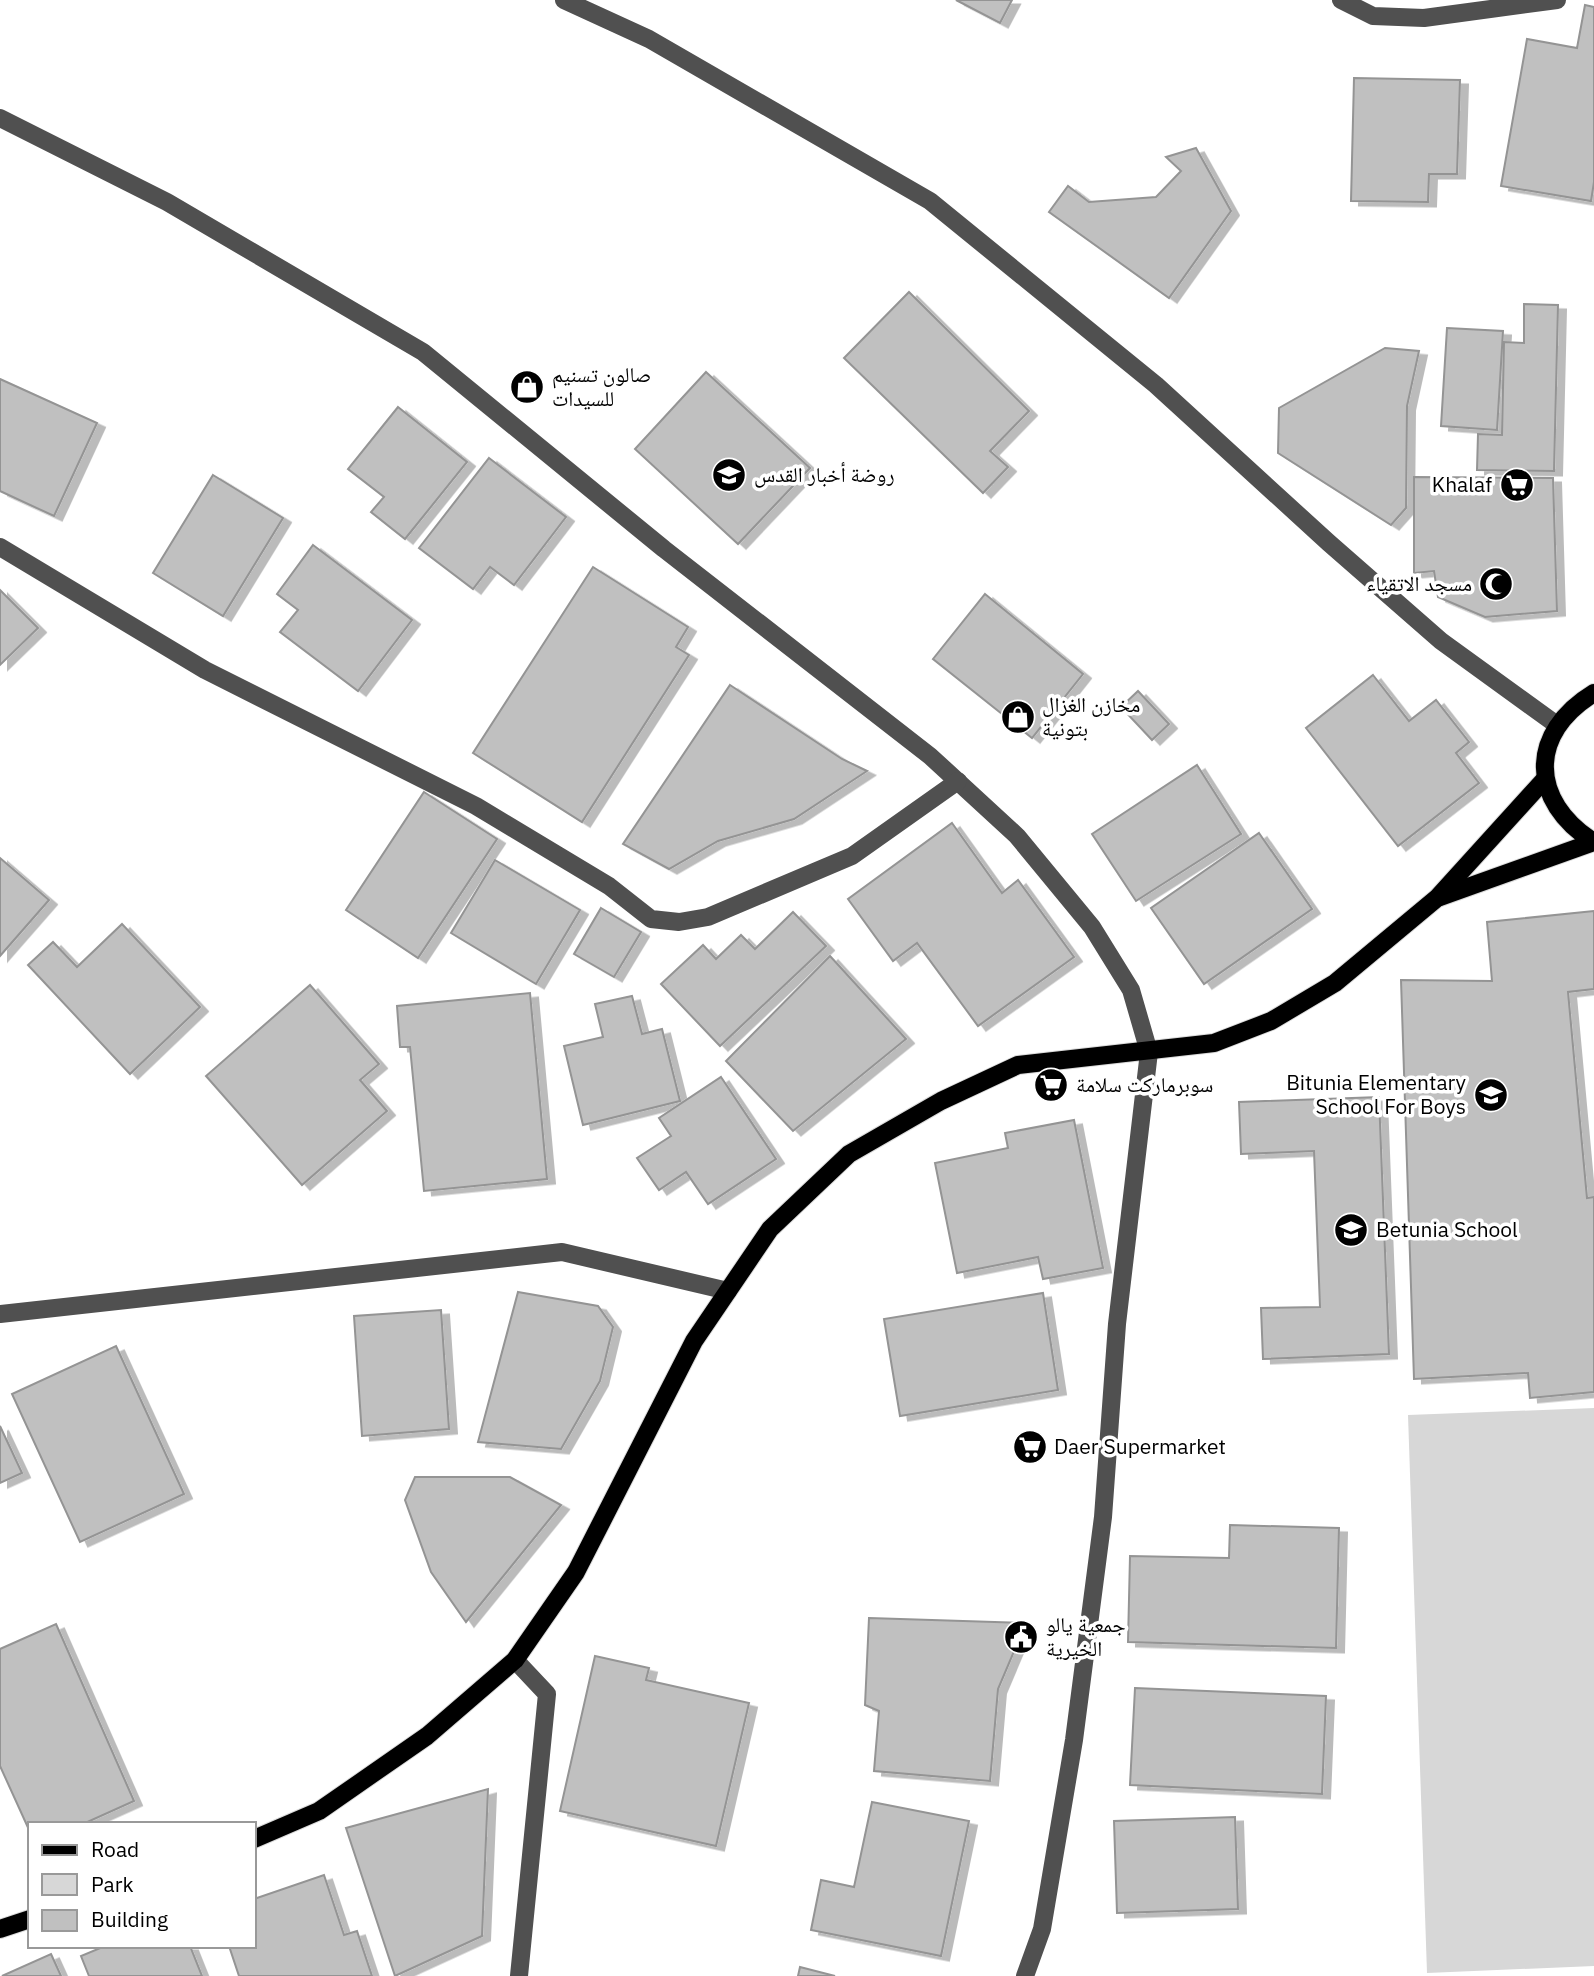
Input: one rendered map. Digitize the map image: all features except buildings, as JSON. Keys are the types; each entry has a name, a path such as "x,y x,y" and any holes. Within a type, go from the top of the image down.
{"main road":[{"path":"1594,693 1573,705 1557,725 1549,742 1545,779 1559,813 1575,829 1594,842"},
{"path":"256,1838 319,1811 427,1736 515,1660 576,1572 694,1341 770,1228 849,1154 942,1101 1018,1065 1214,1043 1271,1021 1335,983 1437,898 1545,779"},
{"path":"1437,898 1594,842"},
{"path":"0,1929 28,1920"}],"street":[{"path":"564,0 649,39 930,201 1156,384 1329,543 1441,641 1557,725"},
{"path":"1340,0 1373,16 1424,18 1557,0"},
{"path":"0,118 167,202 423,352 664,549 930,756 958,781 1017,836 1092,927 1131,990 1149,1052 1116,1324 1102,1517 1074,1740 1042,1929 1025,1976"},
{"path":"0,547 205,670 475,806 610,887 651,919 679,922 708,916 852,856 958,781"},
{"path":"0,1314 562,1252 728,1291"},
{"path":"515,1660 547,1694 519,1976"}],"green space":[{"path":"1594,1408 1594,1966 1427,1973 1408,1415"}],"place":[{"name":"صالون تسنيم للسيدات","path":"527,387"},
{"name":"روضة أخبار القدس","path":"729,475"},
{"name":"Khalaf","path":"1517,485"},
{"name":"مسجد الاتقياء","path":"1496,584"},
{"name":"مخازن الغزال بتونية","path":"1018,717"},
{"name":"سوبرماركت سلامة","path":"1051,1085"},
{"name":"Bitunia Elementary School For Boys","path":"1491,1095"},
{"name":"Betunia School","path":"1351,1230"},
{"name":"Daer Supermarket","path":"1030,1447"},
{"name":"جمعية يالو الخيرية","path":"1021,1637"}]}
